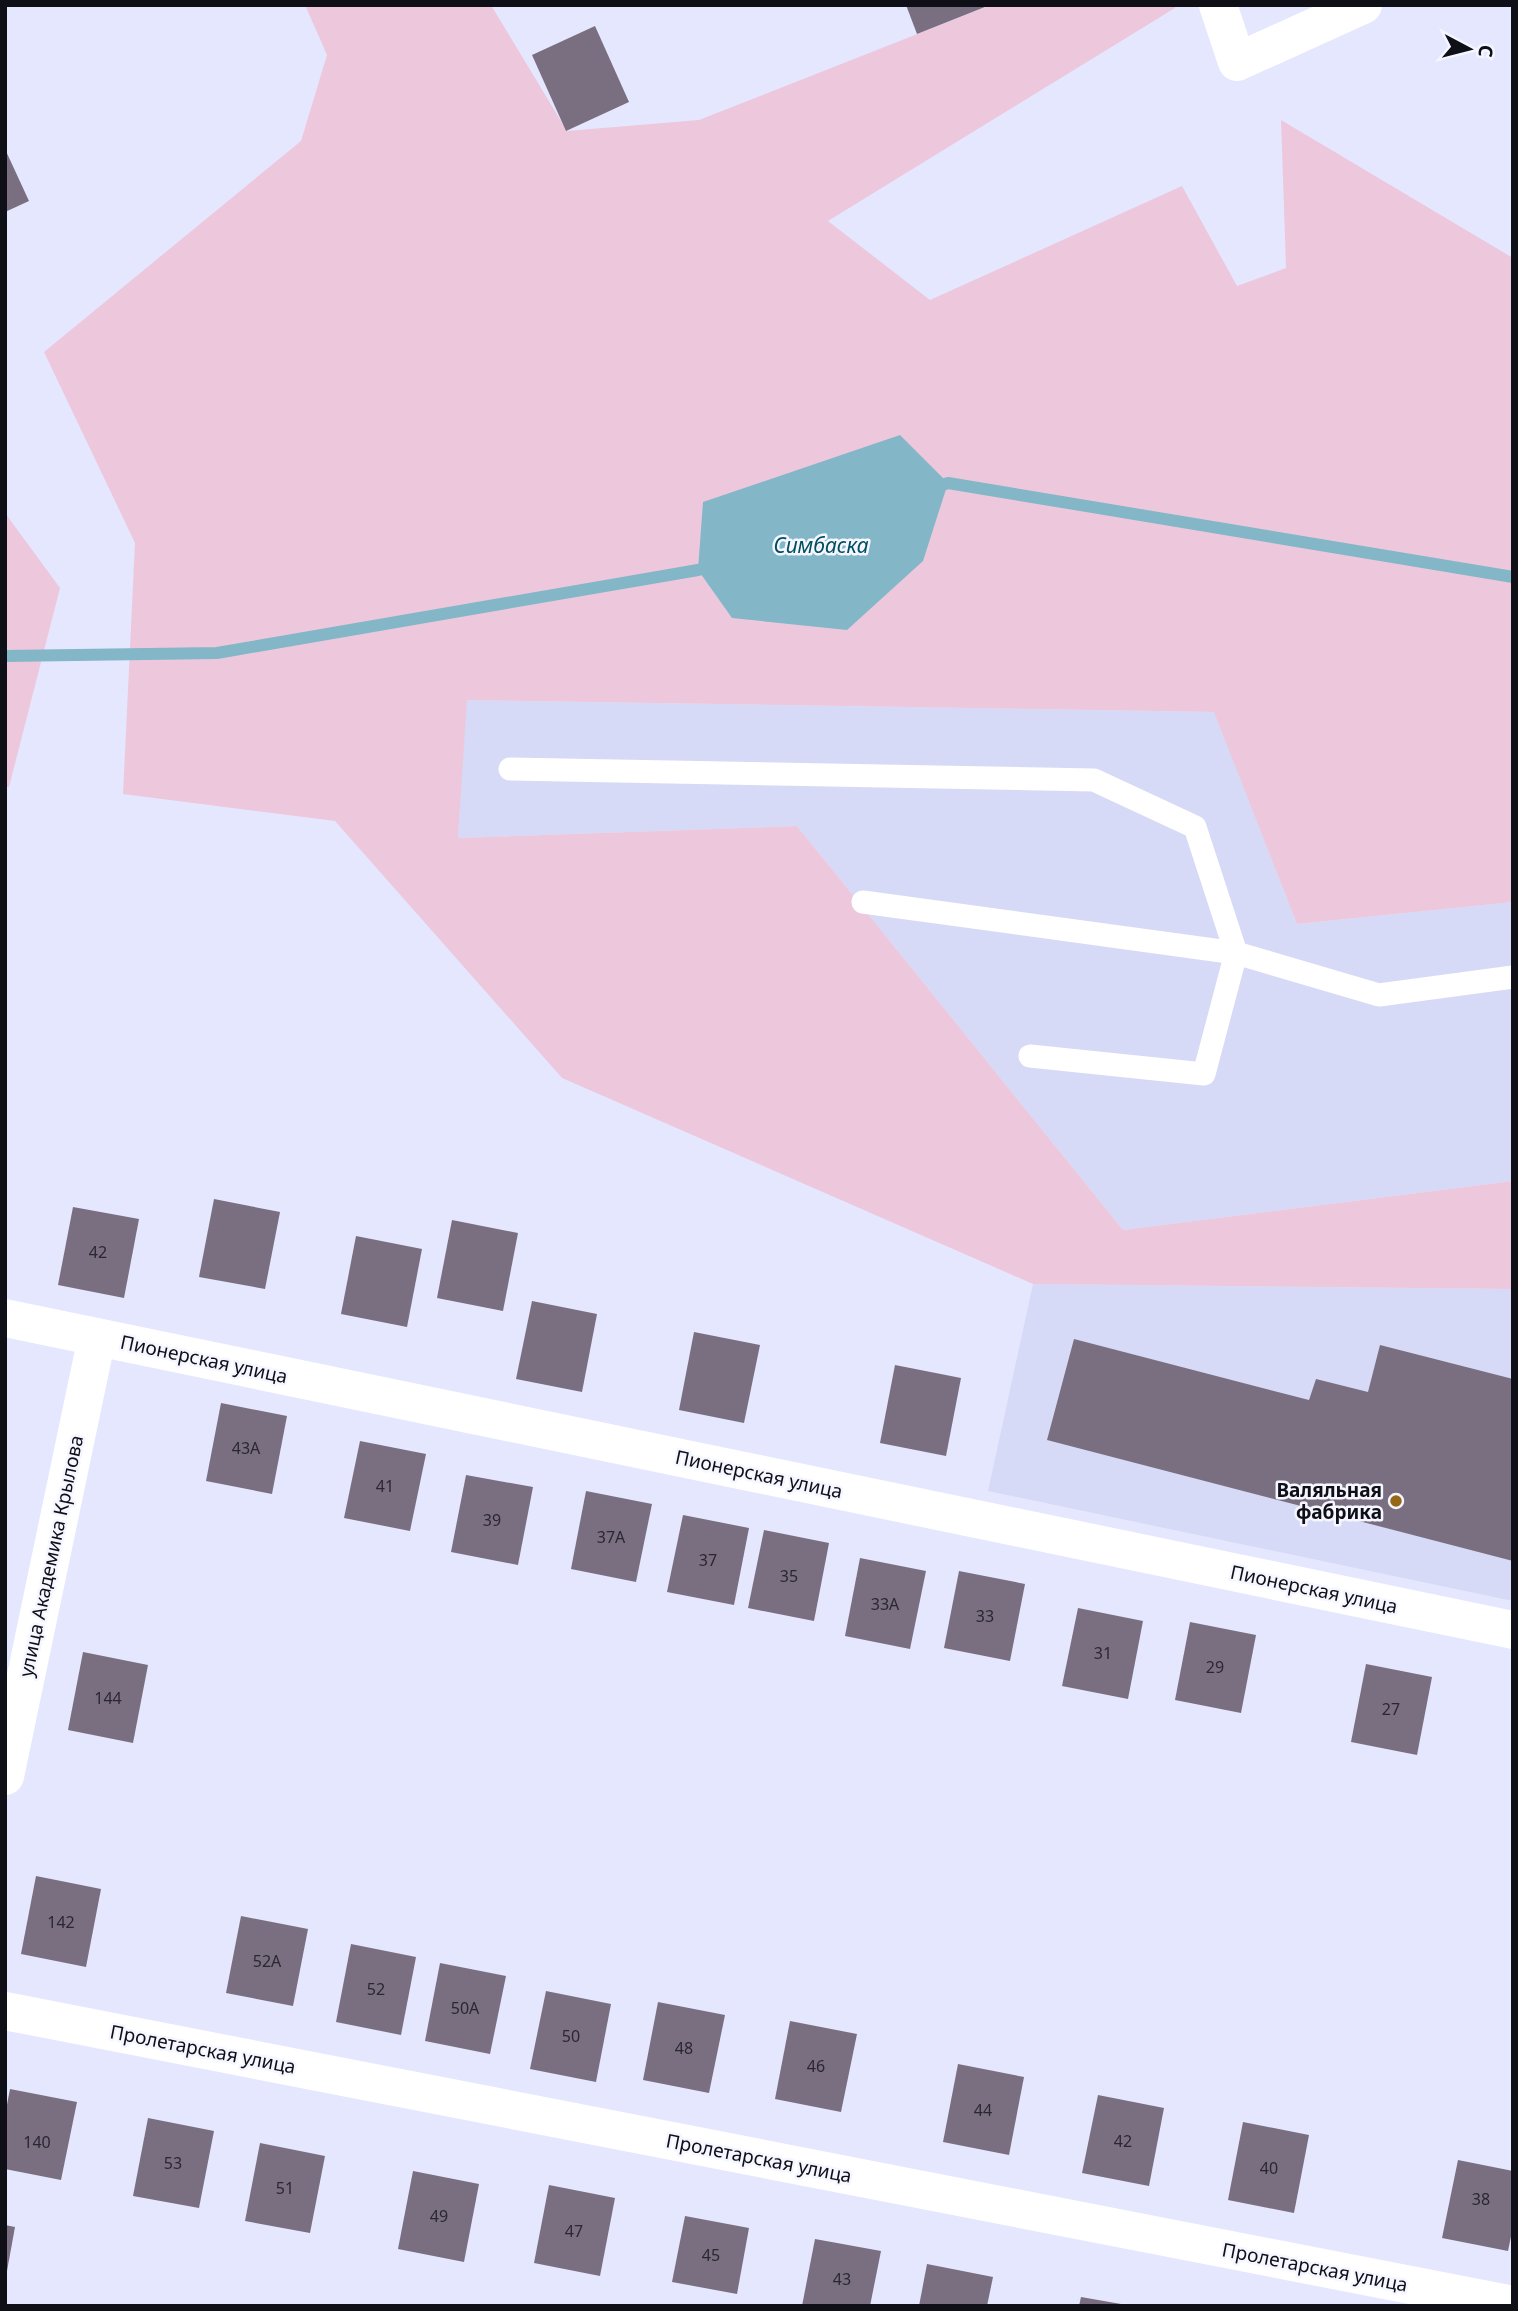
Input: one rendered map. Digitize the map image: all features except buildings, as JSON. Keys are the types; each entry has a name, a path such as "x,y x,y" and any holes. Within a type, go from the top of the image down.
{"street":[{"path":"1218,5 1237,62 1363,5"},
{"name":"Пионерская улица","path":"5,1318 1513,1630"},
{"name":"улица Академика Крылова","path":"5,1776 97,1337"},
{"name":"Пролетарская улица","path":"5,2011 1513,2305"}],"lane":[{"path":"510,769 1094,780 1195,827 1236,953 1204,1074 1030,1056"},
{"path":"863,902 1236,953 1379,995 1513,977"}],"shaded area":[{"path":"305,5 491,5 567,131 699,120 991,5 1175,5 1175,8 828,221 930,300 1182,186 1237,286 1286,268 1281,120 1513,258 1513,902 1297,924 1214,712 467,700 458,838 797,826 1123,1230 1513,1181 1513,1289 1033,1284 562,1078 335,821 123,794 135,543 44,352 301,141 327,55"},
{"path":"5,513 60,588 9,787 5,787"},
{"path":"466,700 1215,712 1297,924 1513,902 1513,1181 1123,1230 797,826 458,838"},
{"path":"1033,1284 1513,1289 1513,1601 988,1491"}],"water":[{"name":"Симбаска","path":"900,435 948,483 923,561 847,630 732,618 698,570 703,502"}],"waterway":[{"path":"933,488 948,483 1513,577"},
{"path":"5,656 217,653 711,566"}],"place":[{"name":"Валяльная фабрика","path":"1396,1501"}]}
